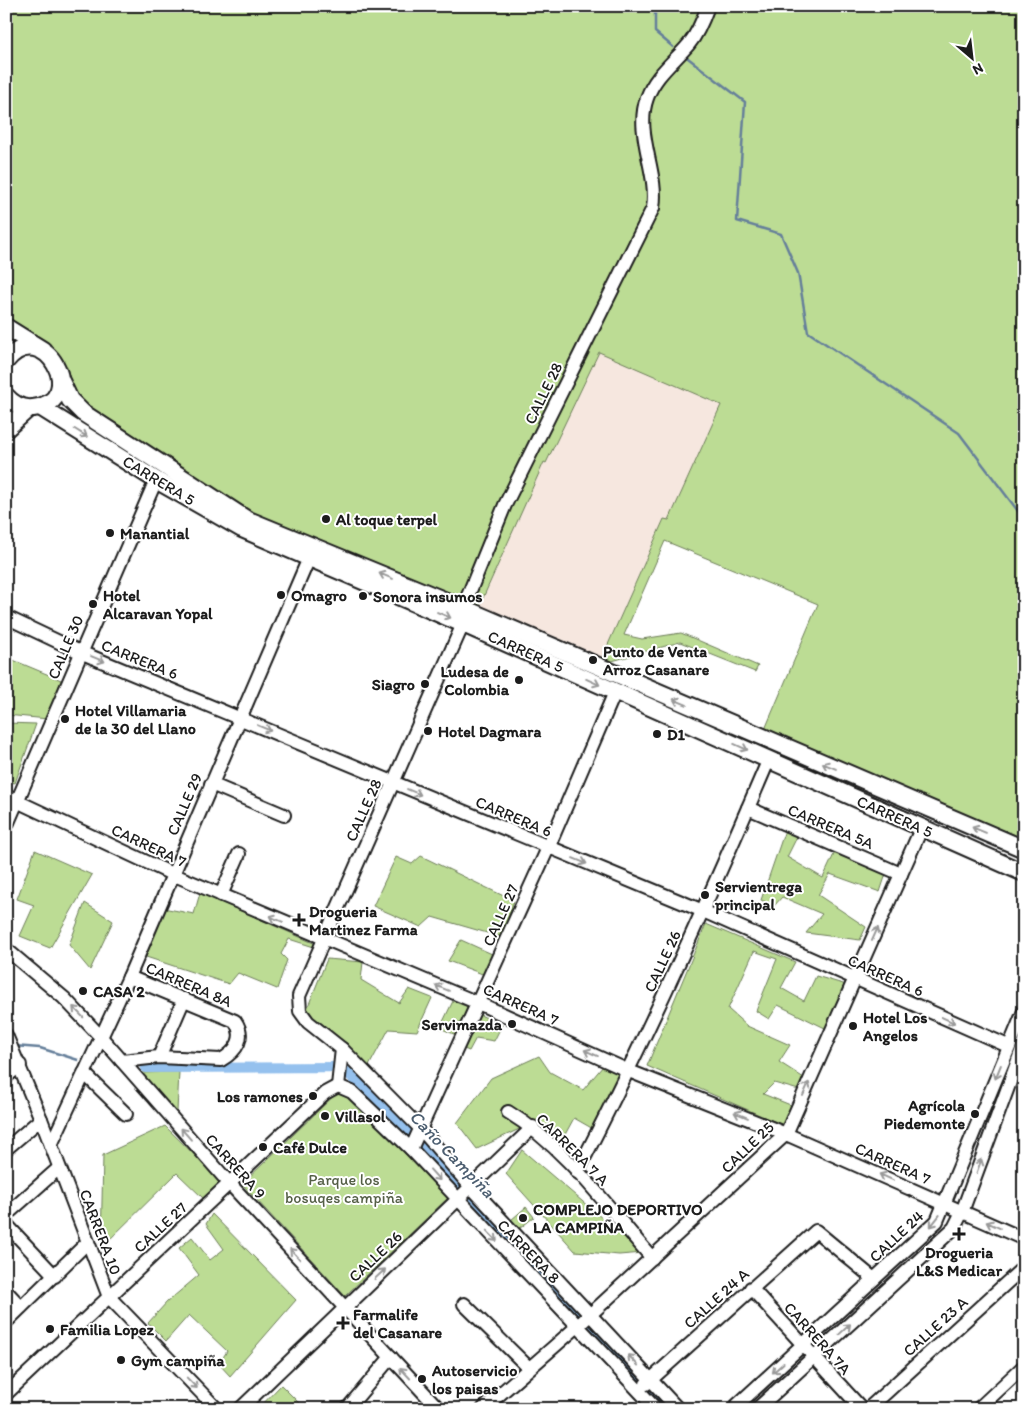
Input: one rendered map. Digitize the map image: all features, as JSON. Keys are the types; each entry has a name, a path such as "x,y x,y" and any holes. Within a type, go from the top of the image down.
{"main road":[{"name":"CARRERA 5","path":"6,327 54,359 70,400 83,414 246,518 463,616 1024,849"},
{"path":"6,362 11,356 21,350 33,348 44,352"},
{"path":"6,429 34,408 54,397 61,381"},
{"name":"CARRERA 5","path":"6,396 16,405 34,408 242,529 309,558 463,616 615,692 1024,873"}],"street":[{"name":"CALLE 28","path":"300,1011 299,996 393,783 463,616 505,505 648,217 655,194 642,117 647,97 664,69 689,44 701,25 708,6"},
{"name":"CALLE 30","path":"6,827 12,798 80,652 156,480"},
{"name":"CALLE 29","path":"51,1145 129,976 309,558"},
{"name":"CARRERA 6","path":"6,617 80,652 703,911 1008,1046"},
{"name":"CALLE 27","path":"416,1138 548,848 615,692"},
{"name":"CALLE 26","path":"577,1172 630,1071 703,911 769,759"},
{"path":"211,784 284,816"},
{"name":"CARRERA 7","path":"12,798 172,874 478,1003 630,1071 786,1134 1024,1239"},
{"name":"CARRERA 5A","path":"748,808 901,874"},
{"name":"CALLE 25","path":"483,1409 652,1258 786,1134 922,828"},
{"path":"221,895 239,854"},
{"name":"CARRERA 9","path":"6,949 64,998 100,1036 230,1184 439,1409"},
{"name":"CARRERA 8A","path":"129,976 235,1021 241,1029 240,1041 230,1055 221,1060 159,1057"},
{"path":"122,1061 159,1057 184,999"},
{"name":"CARRERA 8","path":"300,1011 308,1022 342,1049 465,1194 583,1320 645,1385 678,1409"},
{"name":"CALLE 24","path":"733,1409 937,1221 1024,1011"},
{"name":"CARRERA 10","path":"10,1042 42,1119 109,1297 217,1409"},
{"name":"CALLE 24","path":"757,1409 954,1228 962,1212 1023,1046"},
{"path":"338,1086 342,1049"},
{"path":"6,1077 20,1065"},
{"path":"84,1073 126,1114"},
{"name":"CALLE 27","path":"6,1394 324,1093 338,1086"},
{"name":"CARRERA 8","path":"338,1086 352,1092 416,1138 465,1194 583,1320"},
{"name":"CARRERA 7 A","path":"508,1112 533,1127 577,1172 652,1258"},
{"path":"6,1150 42,1119"},
{"name":"CALLE 26","path":"240,1409 533,1127"},
{"path":"6,1215 59,1168"},
{"path":"6,1224 55,1276"},
{"name":"CALLE 24 A","path":"645,1385 816,1231 874,1279"},
{"path":"6,1322 88,1242"},
{"name":"CALLE 23 A","path":"868,1409 1024,1267"},
{"name":"CARRERA 7A","path":"751,1288 862,1409"},
{"path":"6,1291 21,1307"},
{"path":"464,1304 529,1368"},
{"path":"347,1409 391,1357"},
{"path":"978,1409 1024,1366"},
{"name":"CARRERA 8","path":"645,1385 656,1409"}],"shaded area":[{"path":"599,352 721,405 669,521 664,519 602,658 478,609 544,462 546,463"}],"green space":[{"path":"6,6 1024,6 1024,845 763,734 818,604 665,541 624,635 642,639 681,633 758,666 755,672 680,642 612,661 602,658 664,519 669,520 721,405 599,352 546,463 544,462 478,609 278,529 85,411 64,380 6,321"},
{"path":"13,660 61,680 48,719 6,715 6,667"},
{"path":"6,723 36,724 15,783 6,781"},
{"path":"785,830 798,835 787,857 823,878 836,850 886,874 880,892 830,874 818,895 866,927 860,940 806,933 822,914 782,897 774,906 761,900"},
{"path":"35,850 92,875 50,948 20,936 34,905 17,899"},
{"path":"421,856 514,901 501,937 432,917 421,927 373,906 396,857 412,864"},
{"path":"200,893 318,945 317,948 289,939 281,954 287,960 277,989 238,973 229,984 146,957 163,908 194,914"},
{"path":"85,903 113,921 90,970 69,945"},
{"path":"706,924 795,962 781,988 804,1001 816,976 850,986 829,1030 778,1005 769,1019 756,1011 777,959 754,951 728,1009 747,1026 790,1045 779,1062 804,1078 806,1092 774,1083 763,1094 793,1106 785,1126 647,1066"},
{"path":"461,940 492,954 485,975 448,961"},
{"path":"327,959 363,962 361,980 399,1003 409,989 432,998 417,1031 389,1029 369,1066 305,1014"},
{"path":"453,1001 473,1009 456,1035 440,1028"},
{"path":"478,1014 502,1025 494,1041 476,1038 469,1051 464,1049"},
{"path":"539,1056 550,1072 583,1090 603,1066 620,1074 595,1130 574,1118 562,1140 532,1123 477,1149 457,1123 491,1078"},
{"path":"179,1072 177,1112 140,1073"},
{"name":"Parque los bosuqes campiña","path":"345,1085 450,1196 345,1296 242,1184"},
{"path":"165,1126 221,1181 204,1199 177,1173 101,1248 103,1155"},
{"path":"522,1150 643,1253 619,1255 575,1251 506,1174"},
{"name":"COMPLEJO DEPORTIVO LA CAMPIÑA","path":"526,1207 534,1217 519,1229 511,1220"},
{"path":"212,1214 296,1300 230,1376 219,1364 227,1351 189,1315 166,1341 148,1323 167,1302 199,1275 179,1248 192,1237 210,1260 224,1249 206,1224"},
{"path":"281,1385 305,1409 258,1409"}],"waterway":[{"path":"655,6 655,32 673,47"},
{"path":"684,55 745,102 737,221 781,234 798,273 808,332 959,433 1024,519"},
{"name":"Caño Campiña","path":"14,1046 40,1048 78,1060"},
{"name":"Caño Campiña","path":"146,1068 341,1067 408,1129 587,1324 669,1409"}],"place":[{"name":"Al toque terpel","path":"326,519"},
{"name":"Manantial","path":"110,533"},
{"name":"Omagro","path":"281,595"},
{"name":"Sonora insumos","path":"363,596"},
{"name":"Hotel Alcaravan Yopal","path":"93,604"},
{"name":"Punto de Venta Arroz Casanare","path":"593,660"},
{"name":"Ludesa de Colombia","path":"519,680"},
{"name":"Siagro","path":"425,684"},
{"name":"Hotel Villamaria de la 30 del Llano","path":"65,719"},
{"name":"Hotel Dagmara","path":"428,731"},
{"name":"D1","path":"657,734"},
{"name":"Servientrega principal","path":"705,895"},
{"name":"Drogueria Martinez Farma","path":"299,920"},
{"name":"CASA 2","path":"83,991"},
{"name":"Servimazda","path":"512,1024"},
{"name":"Hotel Los Angelos","path":"853,1026"},
{"name":"Los ramones","path":"313,1096"},
{"name":"Agrícola Piedemonte","path":"975,1114"},
{"name":"Villasol","path":"325,1116"},
{"name":"Café Dulce","path":"263,1147"},
{"name":"COMPLEJO DEPORTIVO LA CAMPIÑA","path":"523,1218"},
{"name":"Drogueria L&S Medicar","path":"959,1234"},
{"name":"Farmalife del Casanare","path":"343,1323"},
{"name":"Familia Lopez","path":"50,1329"},
{"name":"Gym campiña","path":"121,1360"},
{"name":"Autoservicio los paisas","path":"422,1379"}]}
